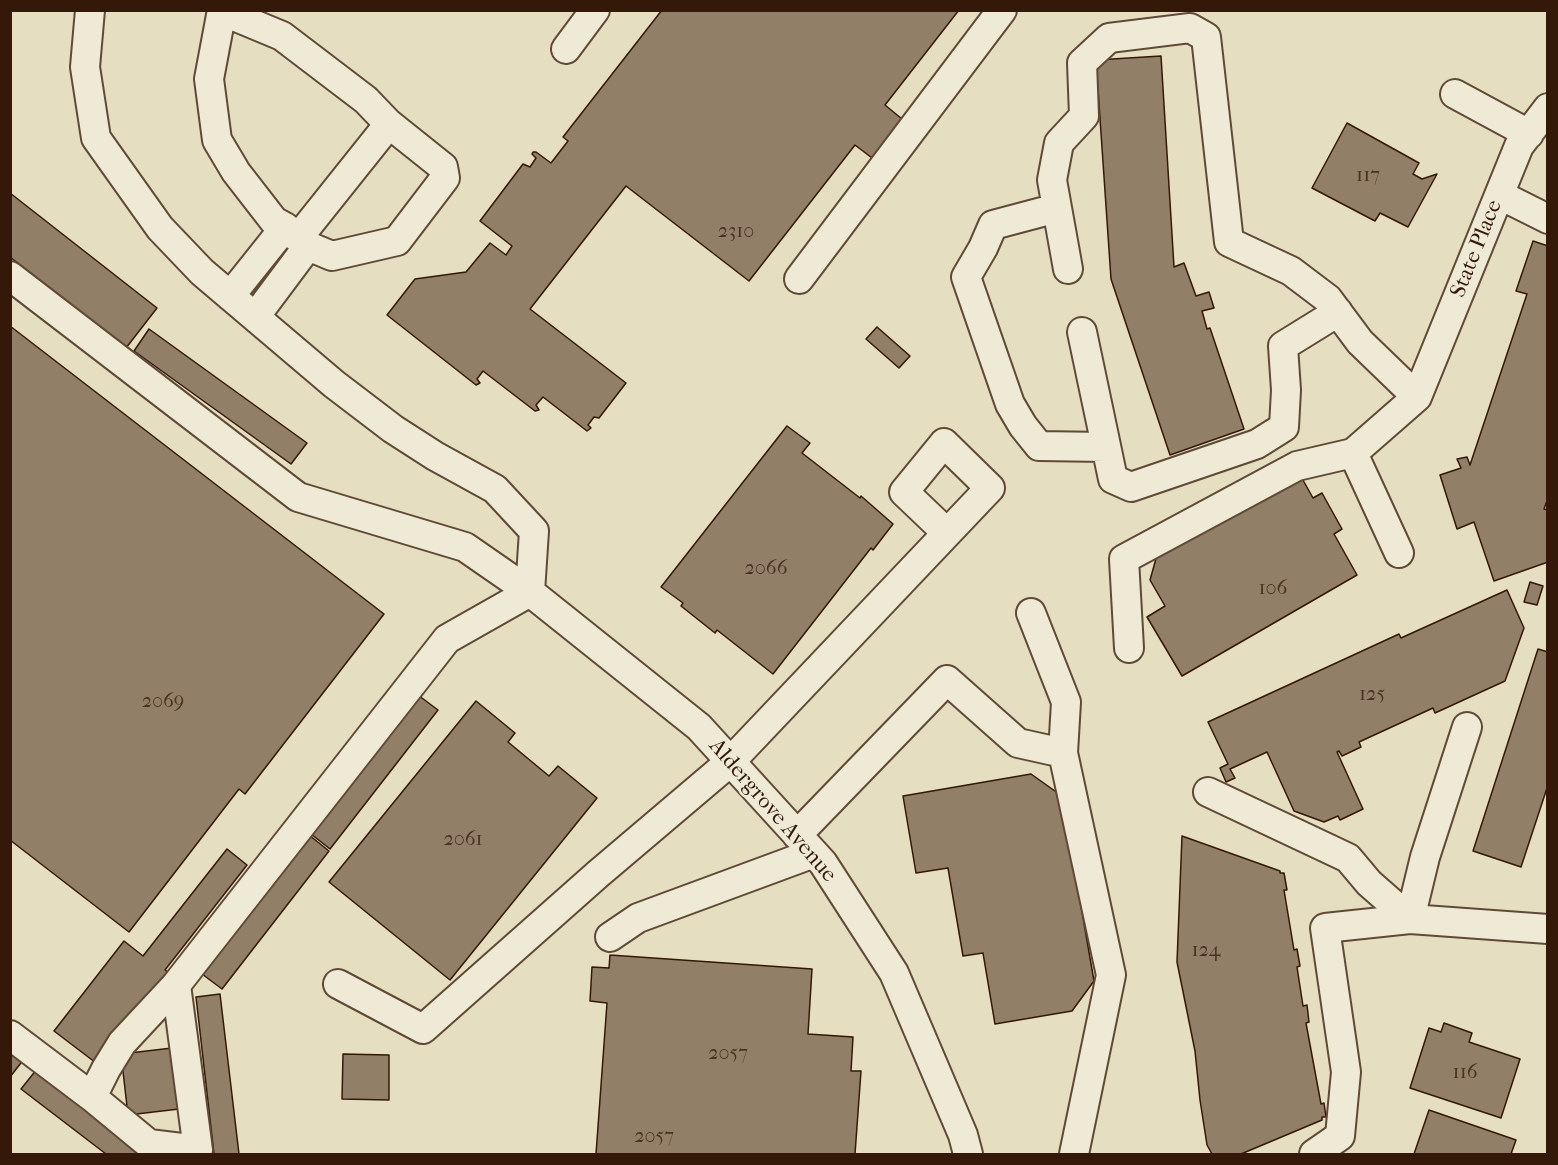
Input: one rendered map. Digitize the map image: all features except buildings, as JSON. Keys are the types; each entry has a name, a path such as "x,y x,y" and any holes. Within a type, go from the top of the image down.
{"street":[{"path":"90,10 85,67 96,138 160,228 202,272 334,384 393,429 435,456 495,489 534,531 530,592 447,639 176,985 122,1043 92,1097"},
{"path":"566,49 595,10"},
{"path":"799,279 1002,10"},
{"path":"222,11 282,36 366,100 388,123 443,167 445,178 397,241 332,256 297,237 274,220 236,172 217,140 209,79 222,11"},
{"path":"1068,269 1052,180 1059,142 1084,116 1082,63 1108,38 1190,28 1206,37 1229,242 1291,271 1328,299 1360,342 1417,397 1353,453 1297,466 1124,559 1129,648"},
{"path":"1455,94 1529,134"},
{"name":"State Place","path":"1417,397 1519,146 1548,108"},
{"path":"230,296 297,237 388,123"},
{"path":"1500,195 1548,219"},
{"path":"1057,208 993,225 984,248 966,277 1010,404 1023,426 1039,446 1106,447"},
{"path":"255,317 297,237"},
{"name":"Aldergrove Avenue","path":"10,276 298,497 465,547 530,592 699,727 823,863 894,973 963,1135 968,1155"},
{"path":"1082,332 1113,479 1131,487 1257,444 1284,427 1286,390 1283,346 1338,312"},
{"path":"1353,453 1399,553"},
{"path":"338,984 423,1029 598,874 730,762 947,533"},
{"path":"1031,613 1066,702 1063,753 1111,975 1072,1154"},
{"path":"610,937 638,918 805,844 947,680 1018,743 1063,753"},
{"path":"1410,919 1425,857 1467,727"},
{"path":"1208,792 1348,858 1369,883 1410,919"},
{"path":"1314,1155 1340,1136 1346,1072 1325,928 1410,919 1548,929"},
{"path":"10,1035 92,1097 149,1144 198,1150 176,985"}]}
